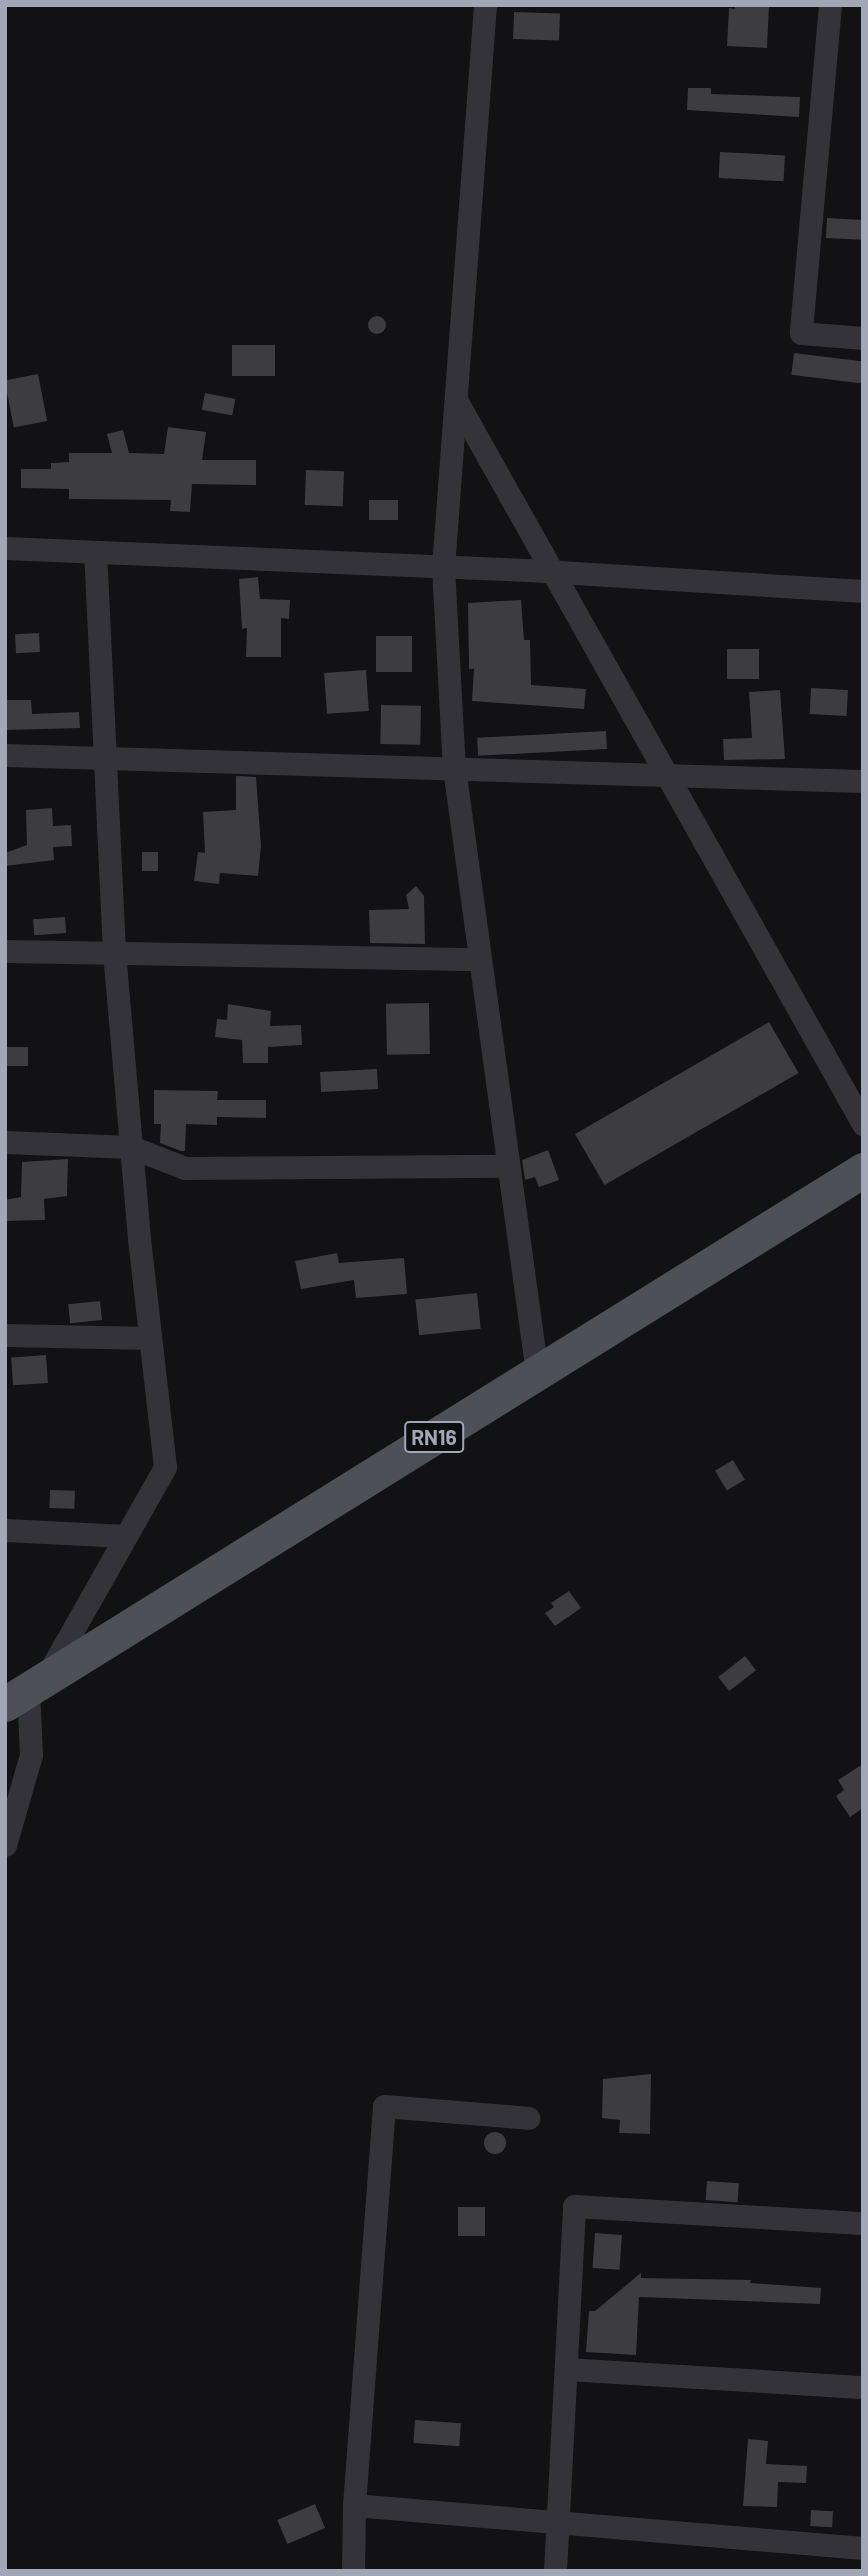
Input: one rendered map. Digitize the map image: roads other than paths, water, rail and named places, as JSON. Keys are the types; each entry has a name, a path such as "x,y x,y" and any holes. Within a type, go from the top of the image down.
{"main road":[{"name":"RN16","path":"26,1692 537,1373 861,1165"}],"street":[{"path":"485,5 443,567 454,768 506,1166 537,1373"},
{"path":"830,5 801,333 863,338"},
{"path":"456,400 863,1124"},
{"path":"5,548 552,572 863,592"},
{"path":"5,1844 31,1755 26,1692 125,1536 164,1466 114,952 95,552"},
{"path":"5,755 863,781"},
{"path":"5,951 478,959"},
{"path":"5,1142 131,1147 185,1168 506,1166"},
{"path":"5,1335 150,1338"},
{"path":"5,1530 125,1536"},
{"path":"353,2571 354,2505 384,2106 529,2118"},
{"path":"555,2571 574,2206 863,2223"},
{"path":"566,2369 863,2387"},
{"path":"354,2505 863,2548"}]}
